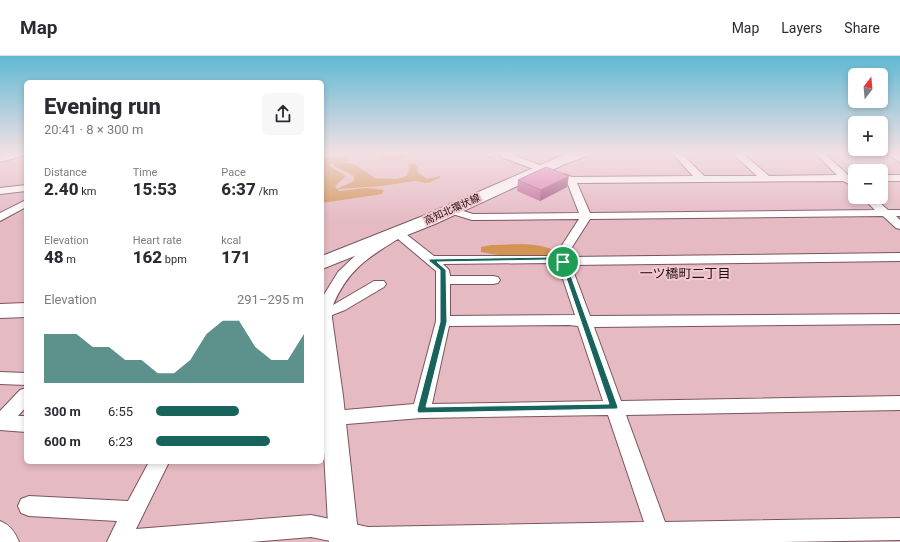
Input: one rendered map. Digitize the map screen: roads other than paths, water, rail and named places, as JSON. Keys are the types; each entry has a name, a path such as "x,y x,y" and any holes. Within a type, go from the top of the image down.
{"main road":[{"name":"高知北環状線","path":"324,262 398,233 529,176"},
{"path":"0,311 24,310"}],"street":[{"path":"560,176 571,180 848,178"},
{"path":"697,176 701,180"},
{"path":"763,176 767,179"},
{"path":"888,178 900,178"},
{"path":"571,180 585,215 584,219 561,255 660,537"},
{"path":"0,191 24,188"},
{"path":"0,218 24,204"},
{"path":"875,204 900,226"},
{"path":"450,210 472,217 900,213"},
{"path":"324,309 334,287 344,272 363,255 398,233 443,270 443,322 421,410"},
{"path":"431,260 550,258 563,262 900,257"},
{"path":"443,280 493,280"},
{"path":"324,312 340,307 379,284"},
{"path":"443,322 900,319"},
{"path":"324,348 328,418 344,537"},
{"path":"0,378 24,379"},
{"path":"1,422 24,398"},
{"path":"328,418 421,410 900,403"},
{"path":"1,422 24,424"},
{"path":"119,542 159,464"},
{"path":"29,506 134,512"},
{"path":"119,542 311,526 344,537 368,538 687,537 900,529"},
{"path":"0,532 8,542"}],"district":[{"name":"一ツ橋町二丁目","path":"685,273"}]}
